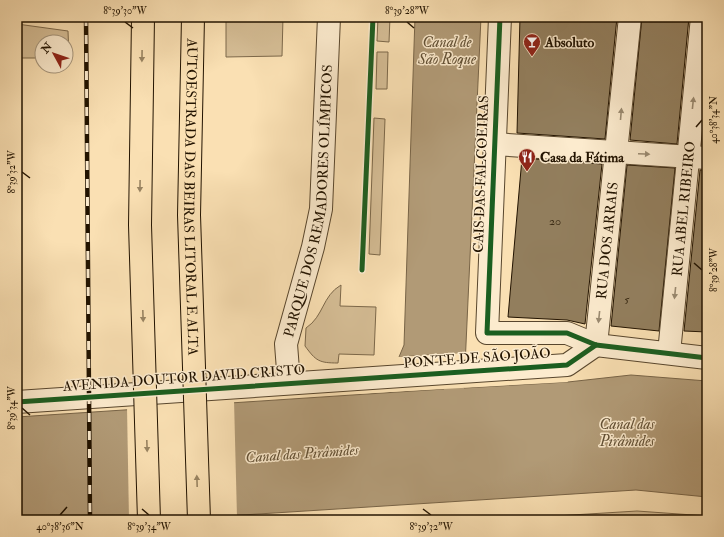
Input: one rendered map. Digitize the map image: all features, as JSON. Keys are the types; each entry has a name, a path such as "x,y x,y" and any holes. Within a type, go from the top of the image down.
{"highway":[{"path":"143,17 140,225 149,520"},
{"name":"AUTOESTRADA DAS BEIRAS LITORAL E ALTA","path":"192,17 189,215 199,520"}],"street":[{"name":"PARQUE DOS REMADORES OLÍMPICOS","path":"289,383 286,344 313,247 321,210 329,17"},
{"name":"CAIS DAS FALCOEIRAS","path":"500,17 487,333 568,333 596,345"},
{"name":"RUA DOS ARRAIS","path":"596,345 630,17"},
{"name":"RUA ABEL RIBEIRO","path":"669,353 698,157 702,17"},
{"path":"494,144 698,157"},
{"path":"596,345 707,358"},
{"name":"PONTE DE SÃO JOÃO","path":"354,378 567,365 596,345"},
{"name":"AVENIDA DOUTOR DAVID CRISTO","path":"17,402 354,378"}],"shaded area":[{"path":"226,17 283,17 282,56 226,57"},
{"path":"378,17 390,17 389,42 377,41"},
{"path":"17,24 68,31 68,34 34,34 34,58 17,58"},
{"path":"377,52 388,52 387,89 376,89"},
{"path":"374,118 385,119 380,255 369,254"},
{"path":"341,285 340,306 376,307 374,355 339,354 338,363 322,362 315,358 305,346 306,328 316,318 330,295"},
{"path":"637,511 707,516 707,520 491,520"}],"water":[{"name":"Canal das Pirâmides","path":"415,17 481,17 464,388 568,382 631,375 707,381 707,497 636,490 164,520 17,520 17,417 444,389 445,354 399,357 404,345"}],"pier":[{"path":"469,353 466,386 567,380 568,382 354,394 354,392 443,387 443,356 399,359 397,357"},
{"path":"234,400 237,517 196,520 129,520 127,407"}],"building":[{"path":"520,17 617,17 605,139 517,133"},
{"path":"642,17 689,17 677,144 630,140"},
{"path":"707,94 707,145 702,145"},
{"path":"522,158 602,164 585,324 567,320 508,317"},
{"path":"627,165 675,168 659,331 611,326"},
{"path":"700,170 707,170 707,332 684,331"}],"railway":[{"path":"86,17 90,520"}],"cycle path":[{"path":"362,270 373,17"},
{"path":"500,17 487,333 567,333 596,345 707,358"},
{"path":"17,402 567,365 596,345"}],"place":[{"name":"Absoluto","path":"532,57"},
{"name":"Casa da Fátima","path":"527,172"}],"water label":[{"name":"Canal de São Roque","path":"447,50"}]}
